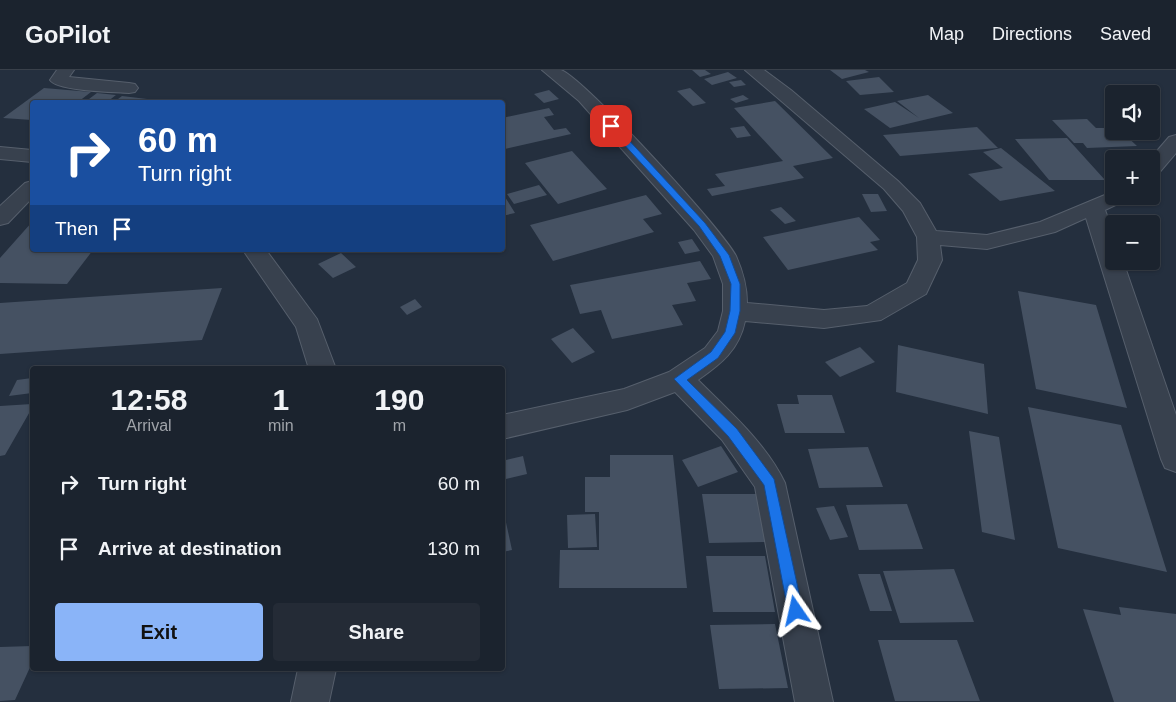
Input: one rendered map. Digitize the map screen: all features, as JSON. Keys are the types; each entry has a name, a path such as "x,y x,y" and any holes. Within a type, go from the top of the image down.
{"street":[{"path":"66,70 58,80 129,88"},
{"path":"505,426 627,398 679,379 714,355 730,333 735,311 736,284 724,255 702,224 585,97 550,70"},
{"path":"735,311 824,319 872,314 916,288 930,260 928,237 912,208 890,185 785,94 753,70"},
{"path":"1160,159 1176,140"},
{"path":"0,153 30,156"},
{"path":"0,218 30,189"},
{"path":"928,237 987,242 1047,227 1105,203"},
{"path":"1094,208 1176,460"},
{"path":"262,252 308,325 322,366"},
{"path":"679,379 732,432 770,483 814,702"},
{"path":"310,702 317,671"}],"building":[{"path":"692,70 705,70 711,74 700,77"},
{"path":"830,70 865,70 869,72 842,79"},
{"path":"728,72 737,78 712,85 704,79"},
{"path":"879,77 894,92 860,95 846,81"},
{"path":"741,80 746,85 734,87 729,82"},
{"path":"44,88 91,92 81,100 30,100 30,120 3,118"},
{"path":"690,88 706,103 693,106 677,91"},
{"path":"549,90 559,99 544,103 534,94"},
{"path":"97,93 116,95 110,100 88,100"},
{"path":"743,95 749,99 736,103 730,99"},
{"path":"928,95 953,113 890,128 864,109 895,102 919,118 897,101"},
{"path":"122,96 156,100 117,100"},
{"path":"775,101 833,158 793,166 804,178 712,196 707,189 725,186 715,174 783,161 734,108"},
{"path":"549,108 554,115 544,117 554,130 566,128 571,134 505,149 505,117"},
{"path":"1087,119 1096,128 1105,128 1105,140 1131,140 1137,146 1087,148 1083,143 1074,143 1052,120"},
{"path":"744,126 751,136 737,138 730,128"},
{"path":"977,127 998,148 900,156 883,135"},
{"path":"1067,138 1105,180 1049,180 1015,139"},
{"path":"1001,148 1055,191 1000,201 968,174 1003,168 983,152"},
{"path":"572,151 607,189 558,204 525,163"},
{"path":"539,185 547,195 514,204 507,194"},
{"path":"862,194 878,194 887,211 871,212"},
{"path":"646,195 662,214 643,219 654,232 553,261 530,225"},
{"path":"505,197 515,213 505,215"},
{"path":"781,207 796,221 785,224 770,210"},
{"path":"859,217 880,240 870,242 878,250 788,270 763,237"},
{"path":"30,224 30,252 91,252 67,284 0,283 0,258"},
{"path":"692,239 700,251 685,254 678,242"},
{"path":"341,253 356,267 333,278 318,264"},
{"path":"700,261 711,279 687,283 696,301 672,305 683,325 612,339 601,310 580,314 570,285"},
{"path":"222,288 202,340 0,354 0,303"},
{"path":"1018,291 1096,305 1127,408 1036,389"},
{"path":"415,299 422,307 407,315 400,307"},
{"path":"573,328 595,352 572,363 551,339"},
{"path":"898,345 984,364 988,414 896,392"},
{"path":"860,347 875,362 840,377 825,362"},
{"path":"30,378 30,393 9,396 17,380"},
{"path":"797,395 832,395 845,433 785,433 777,404 799,404"},
{"path":"30,404 30,411 5,455 0,456 0,406"},
{"path":"1028,407 1121,425 1167,572 1058,548"},
{"path":"969,431 999,437 1015,540 982,532"},
{"path":"721,446 738,472 698,487 682,460"},
{"path":"868,447 883,487 819,488 808,449"},
{"path":"610,455 673,455 687,588 559,588 560,550 599,550 599,512 585,512 585,477 610,477"},
{"path":"523,456 527,474 505,479 505,460"},
{"path":"702,494 758,494 768,542 709,543"},
{"path":"907,504 923,549 859,550 846,505"},
{"path":"834,506 848,537 830,540 816,508"},
{"path":"595,514 597,547 568,548 567,515"},
{"path":"505,518 512,550 505,551"},
{"path":"706,556 765,556 775,612 713,612"},
{"path":"954,569 974,622 900,623 883,571"},
{"path":"858,574 880,574 892,611 870,611"},
{"path":"1119,607 1176,614 1176,702 1114,702 1083,609 1121,615"},
{"path":"775,624 788,688 719,689 710,625"},
{"path":"878,640 957,640 980,701 895,701"},
{"path":"30,646 30,667 15,700 0,701 0,647"}],"route":[{"path":"611,126 702,224 724,255 736,284 735,311 730,333 714,355 679,379 732,432 770,483 796,611"}]}
